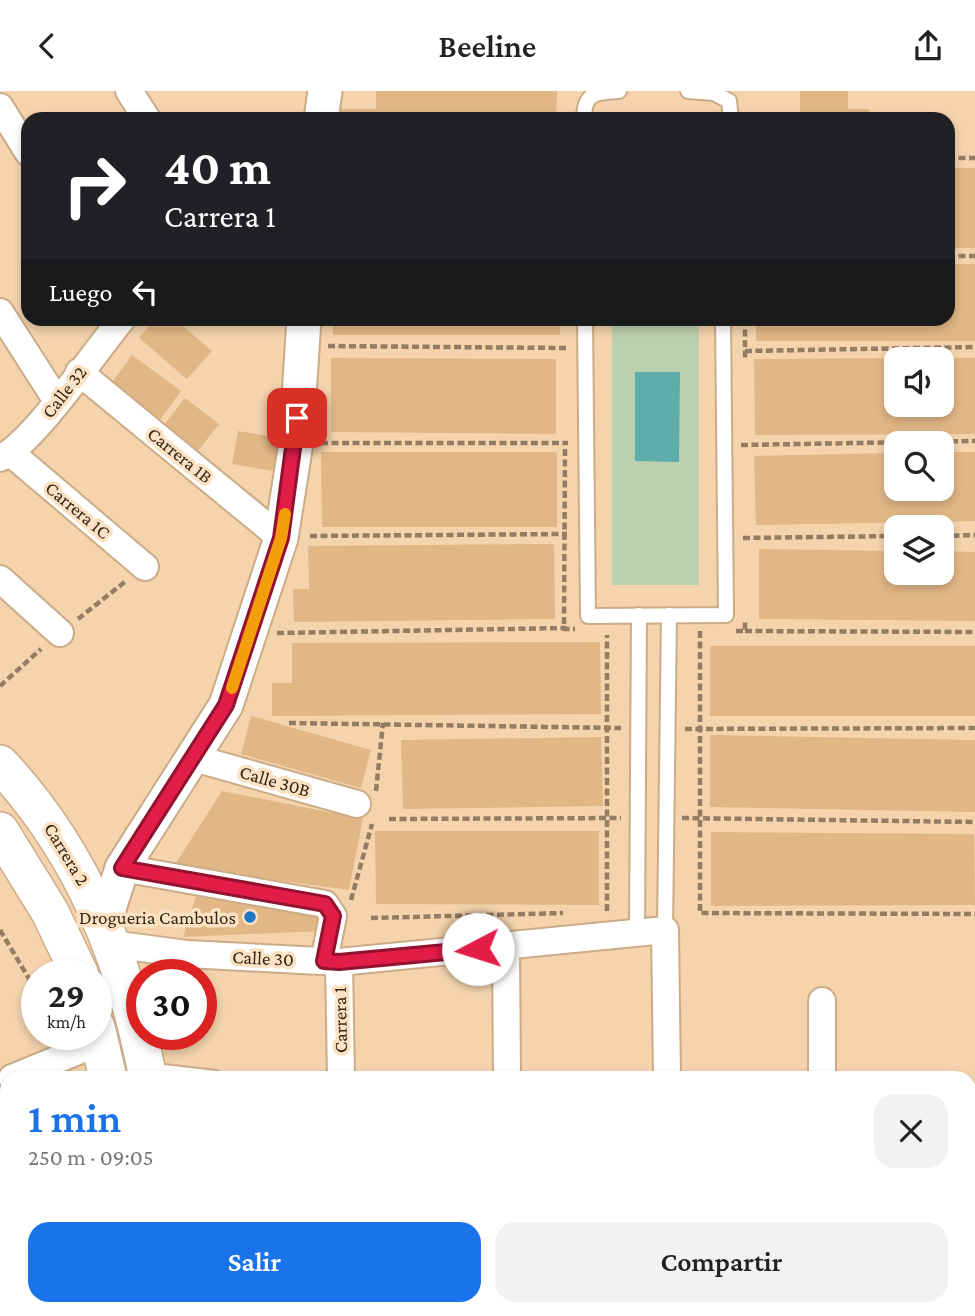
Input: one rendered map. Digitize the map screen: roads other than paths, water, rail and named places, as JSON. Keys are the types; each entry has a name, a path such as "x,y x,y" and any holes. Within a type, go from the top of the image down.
{"main road":[{"name":"Carrera 2","path":"0,764 52,827 80,871 108,934 146,1071"},
{"path":"0,831 50,912 72,959"},
{"path":"101,1050 106,1071"}],"street":[{"path":"129,91 142,112"},
{"path":"322,112 325,91"},
{"path":"0,107 21,141"},
{"path":"0,312 57,401"},
{"name":"Calle 32","path":"6,456 57,401 116,326"},
{"path":"108,934 122,868 226,705 292,537 304,326"},
{"name":"Carrera 1B","path":"79,373 292,537"},
{"name":"Carrera 1C","path":"6,456 145,567"},
{"path":"0,579 60,633"},
{"name":"Calle 30B","path":"194,758 369,806"},
{"name":"Carrera 1","path":"122,868 337,906 333,916 332,962 340,1071"},
{"path":"665,930 667,1071"},
{"name":"Calle 30","path":"108,934 187,954 332,962 665,930"},
{"path":"506,946 507,1071"},
{"path":"822,1001 822,1071"},
{"path":"25,1071 68,1050"}],"lane":[{"path":"584,112 587,97 595,93 619,91"},
{"path":"688,91 722,96 729,101 730,112"},
{"path":"585,326 587,623 639,615 726,615 723,326"},
{"path":"637,931 639,615"},
{"path":"665,930 669,615"}],"water":[{"path":"635,372 680,372 679,462 635,461"}],"place":[{"name":"Drogueria Cambulos","path":"250,917"}]}
